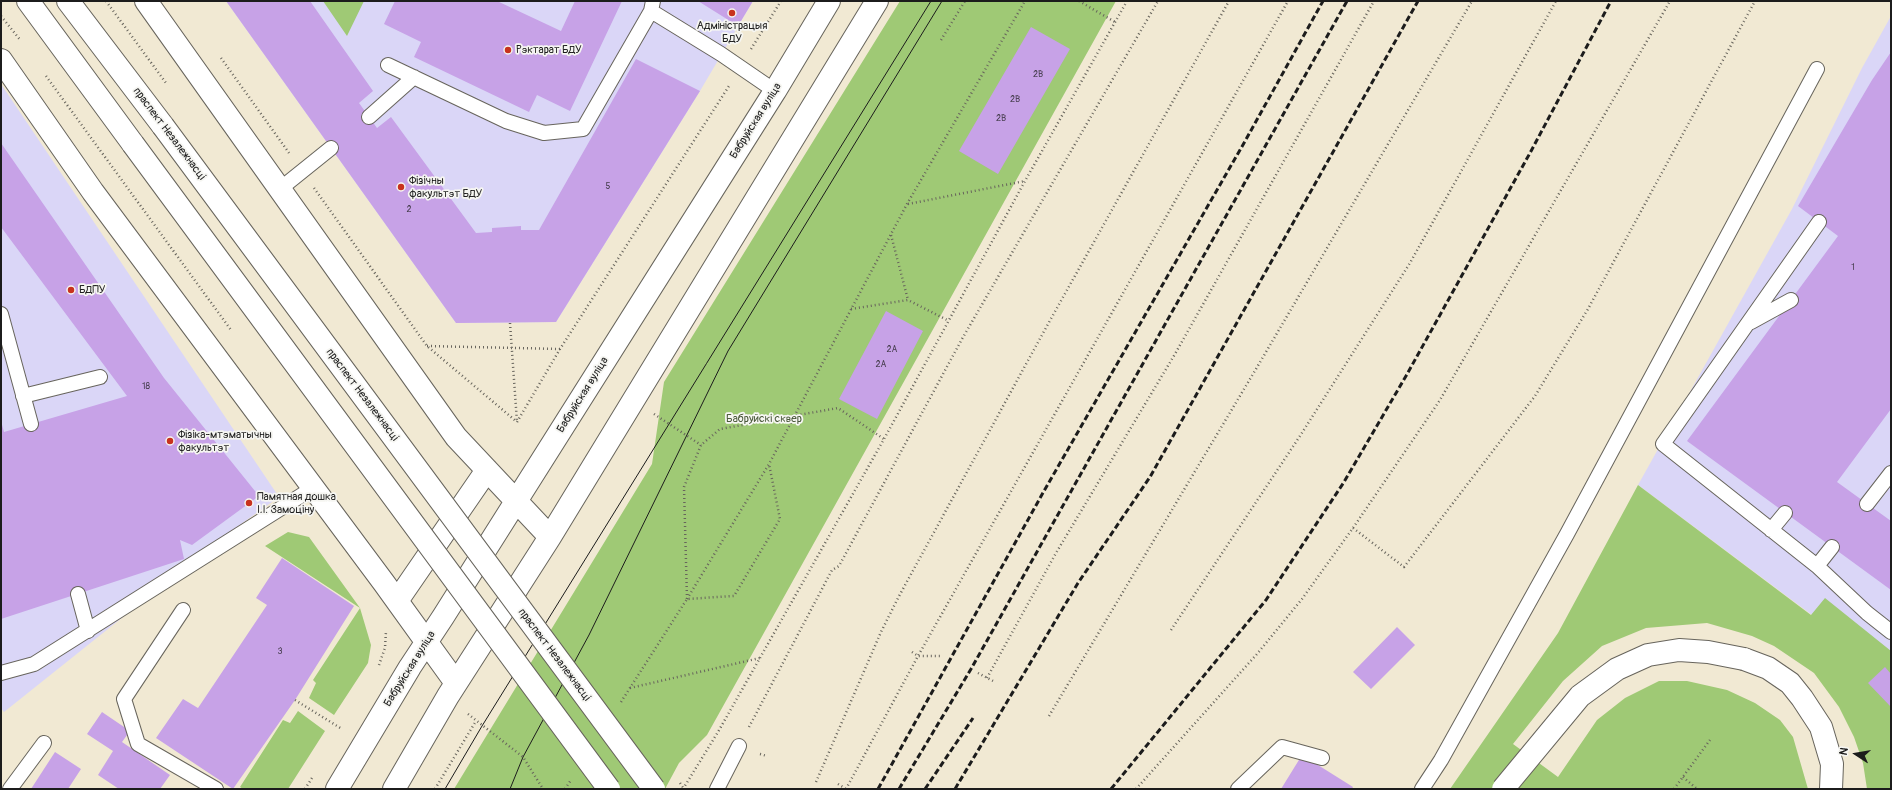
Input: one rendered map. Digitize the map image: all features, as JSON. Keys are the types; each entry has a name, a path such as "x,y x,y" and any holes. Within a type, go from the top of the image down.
{"main road":[{"path":"28,1 609,789"},
{"name":"праспект Незалежнасці","path":"68,1 163,126 654,789"},
{"path":"146,1 456,437 550,536"},
{"name":"Бабруйская вуліца","path":"337,789 410,667 517,501 775,91 829,1"},
{"path":"394,789 456,684 550,536 877,1"},
{"path":"1,60 93,192 397,601 426,644 456,684"},
{"path":"397,601 487,470"},
{"path":"1503,789 1580,696 1617,669 1648,655 1679,650 1708,652 1744,659 1768,668 1790,683 1821,726 1832,764 1831,789"}],"lane":[{"path":"388,65 506,121 536,131 544,133 584,129 652,6 775,91"},
{"path":"1422,789 1441,760 1570,527 1817,69"},
{"path":"369,117 414,77"},
{"path":"280,189 331,148"},
{"path":"1819,222 1663,444 1817,566 1867,614 1891,632"},
{"path":"1747,324 1791,300"},
{"path":"1,314 31,424"},
{"path":"23,396 100,377"},
{"path":"1867,504 1891,473"},
{"path":"1,673 34,664 313,488"},
{"path":"1771,530 1785,513"},
{"path":"1817,566 1832,547"},
{"path":"78,594 88,631"},
{"path":"183,610 124,699 138,744 216,789"},
{"path":"10,789 44,743"},
{"path":"717,789 739,746"},
{"path":"1238,789 1282,747 1322,758"}],"path":[{"path":"106,1 169,88"},
{"path":"517,422 560,348 781,1"},
{"path":"941,40 965,1"},
{"path":"618,707 687,599 769,464 907,204 1025,1"},
{"path":"1079,1 1115,22"},
{"path":"683,789 718,732 884,440 1127,1"},
{"path":"767,756 739,746 832,570 839,566 962,339 1158,1"},
{"path":"816,782 881,632 898,598 1044,331 1229,1"},
{"path":"838,784 846,789 918,656 1288,1"},
{"path":"987,678 1056,553 1175,354 1374,1"},
{"path":"1049,716 1256,369 1472,1"},
{"path":"1171,630 1305,429 1410,263 1556,1"},
{"path":"1136,789 1257,654 1302,599 1353,528 1440,400 1670,1"},
{"path":"1353,528 1404,567 1535,396 1588,309 1755,1"},
{"path":"1,16 26,47"},
{"path":"217,53 427,346 517,422"},
{"path":"44,72 233,333"},
{"path":"907,204 1026,181"},
{"path":"891,235 908,300"},
{"path":"851,309 908,300 950,321"},
{"path":"510,323 517,422"},
{"path":"427,346 560,348"},
{"path":"687,599 684,487 701,445 720,429 838,408 884,440"},
{"path":"653,413 701,445"},
{"path":"687,599 734,596 780,519 769,464"},
{"path":"379,666 385,648 387,626"},
{"path":"912,652 918,656 941,656"},
{"path":"630,688 760,658"},
{"path":"978,673 995,682"},
{"path":"295,700 342,729 346,723"},
{"path":"466,713 523,757 543,789"},
{"path":"435,789 476,721"},
{"path":"1674,789 1710,740"},
{"path":"305,789 313,776"},
{"path":"565,789 573,776"},
{"path":"1683,777 1698,789"}],"shaded area":[{"path":"226,1 753,1 700,91 556,322 456,323"},
{"path":"1891,16 1891,712 1812,615 1638,485 1792,209 1862,68"},
{"name":"БДПУ","path":"1,84 279,497 227,534 4,712 1,708"}],"green space":[{"path":"323,1 364,1 347,36"},
{"name":"Бабруйскі сквер","path":"900,1 1116,1 707,735 679,763 665,789 454,789 652,464 664,382"},
{"path":"1638,485 1811,615 1825,598 1891,651 1891,789 1867,789 1863,763 1854,737 1839,707 1814,673 1774,646 1752,636 1707,623 1646,628 1602,646 1563,681 1513,744 1558,777 1597,720 1625,698 1659,681 1687,681 1727,690 1755,703 1780,720 1793,737 1808,789 1450,789 1558,633"},
{"path":"288,532 309,537 360,608 265,546"},
{"path":"360,608 371,645 368,663 334,715 309,698 316,683 313,680"},
{"path":"298,711 325,731 288,789 243,789 240,787 283,720 290,723"}],"building":[{"name":"Фізічны факультэт БДУ","path":"226,1 310,1 373,91 359,103 377,128 391,117 476,233 492,232 492,228 521,226 521,230 539,230 636,59 700,91 556,322 456,323"},
{"name":"Рэктарат БДУ","path":"395,1 497,1 561,31 575,1 622,1 570,111 537,95 529,112 414,57 421,42 384,24"},
{"name":"Адміністрацыя БДУ","path":"698,1 753,1 738,26"},
{"path":"1031,27 1070,49 998,174 959,151"},
{"path":"1891,52 1891,409 1837,482 1891,521 1891,590 1687,441 1838,236 1798,206 1872,80"},
{"path":"1,143 164,378 259,496 192,545 180,540 184,559 1,619 1,421 4,432 127,396 1,227"},
{"path":"886,311 923,331 877,419 839,399"},
{"path":"282,558 354,606 295,700 233,789 156,738 183,699 198,708 267,605 256,598"},
{"path":"1397,627 1415,645 1371,689 1353,672"},
{"path":"1885,667 1891,674 1891,707 1868,683"},
{"path":"102,712 130,731 122,742 170,775 160,789 119,789 98,775 113,751 87,734"},
{"path":"55,752 81,769 68,789 31,789"},
{"path":"1302,755 1353,787 1352,789 1281,789"}],"tram line":[{"path":"445,789 482,726 931,1"},
{"path":"510,789 523,757 589,635 728,351 942,1"}],"railway":[{"path":"878,789 1044,491 1244,143 1323,1"},
{"path":"899,789 971,669 1347,1"},
{"path":"955,789 1078,583 1150,477 1418,1"},
{"path":"1111,789 1266,600 1344,482 1406,376 1530,153 1611,1"},
{"path":"925,789 973,718"}],"place":[{"name":"Адміністрацыя БДУ","path":"732,13"},
{"name":"Рэктарат БДУ","path":"508,50"},
{"name":"Фізічны факультэт БДУ","path":"401,187"},
{"name":"БДПУ","path":"71,290"},
{"name":"Фізіка-мтэматычны факультэт","path":"170,441"},
{"name":"Памятная дошка І.І. Замоціну","path":"249,503"}]}
